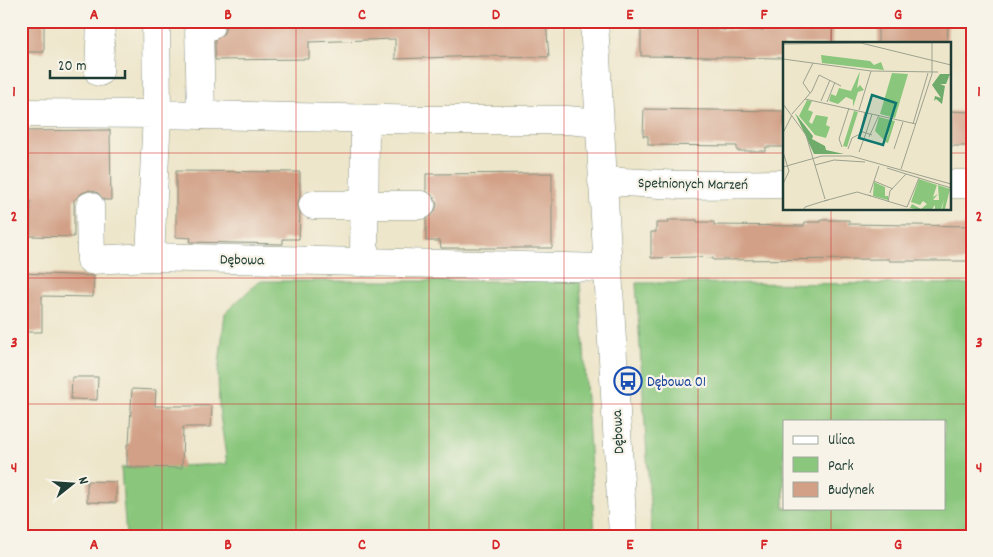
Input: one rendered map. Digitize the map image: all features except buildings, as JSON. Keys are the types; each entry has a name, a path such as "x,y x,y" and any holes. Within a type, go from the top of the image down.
{"street":[{"path":"100,72 101,21"},
{"path":"150,257 157,114 156,21"},
{"name":"Dębowa","path":"594,21 623,536"},
{"path":"201,115 199,26 210,26"},
{"path":"21,113 568,120 599,123"},
{"path":"364,262 365,118"},
{"name":"Spełnionych Marzeń","path":"602,181 681,185 783,184"},
{"path":"950,184 972,184"},
{"path":"313,206 421,205"},
{"name":"Dębowa","path":"90,206 91,260 150,257 607,268"}],"green space":[{"path":"259,281 580,281 595,536 126,536 121,468 227,464 219,408 218,373 225,313"},
{"path":"636,283 972,284 972,536 652,536"}],"place":[{"name":"Dębowa 01","path":"628,381"}]}
